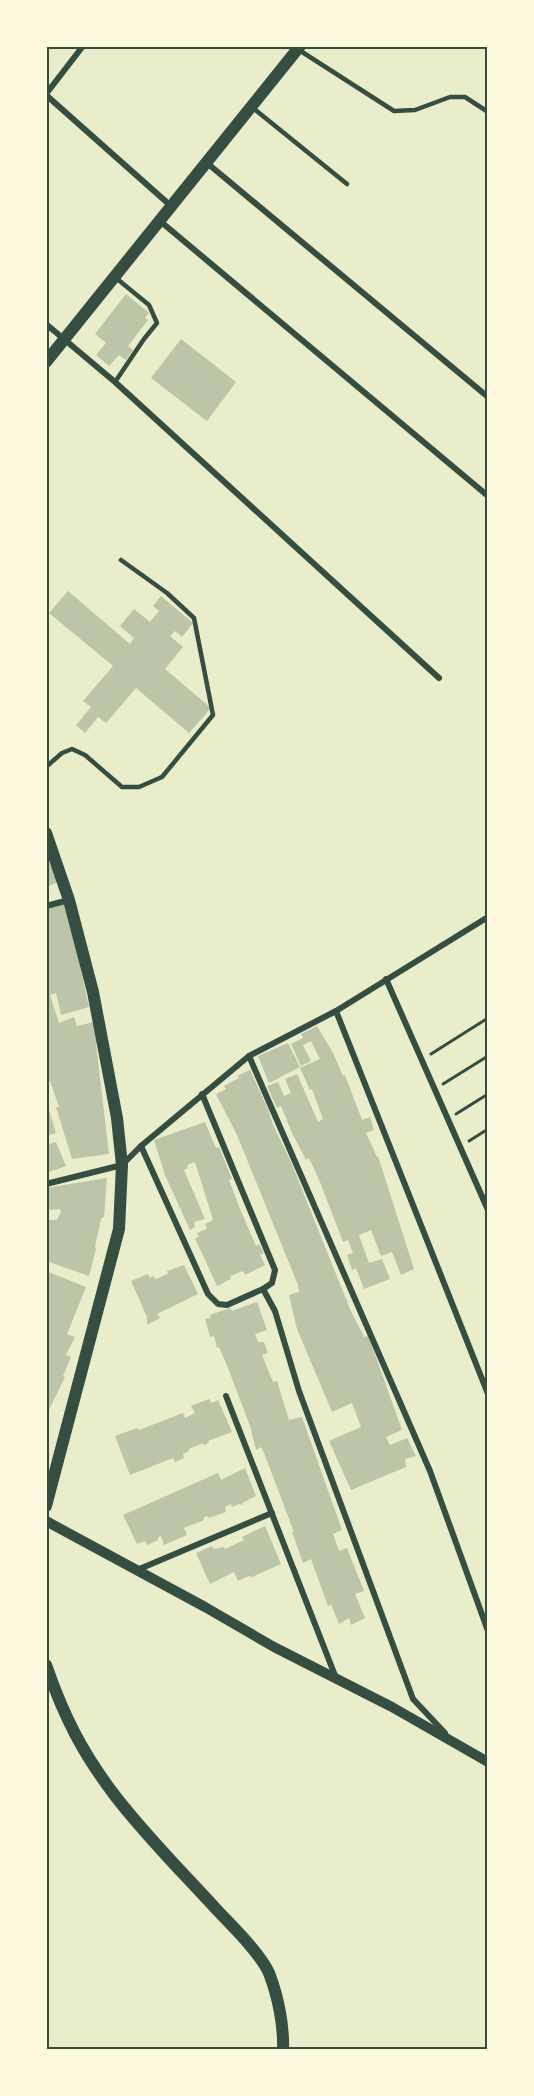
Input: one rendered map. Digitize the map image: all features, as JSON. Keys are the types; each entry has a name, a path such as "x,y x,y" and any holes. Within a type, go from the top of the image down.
{"main road":[{"path":"46,362 207,163 297,47"},
{"path":"46,833 69,900 93,992 117,1118 122,1165 119,1229 46,1506"},
{"path":"46,1665 60,1705 90,1762 149,1837 243,1938 268,1972 277,2003 283,2049"}],"street":[{"path":"83,46 46,95 172,206"},
{"path":"207,163 488,397"},
{"path":"160,221 488,496"},
{"path":"46,324 115,382 439,678"},
{"path":"46,906 69,900"},
{"path":"46,1184 122,1165 141,1146 249,1056 336,1011 488,917"},
{"path":"387,979 488,1210"},
{"path":"336,1011 488,1394"},
{"path":"249,1056 430,1472 488,1631"},
{"path":"141,1146 208,1294 218,1304 227,1305 272,1283 275,1270 202,1094"},
{"path":"263,1289 275,1311 298,1391 413,1699 452,1742"},
{"path":"226,1396 336,1678"},
{"path":"137,1570 272,1513"},
{"path":"46,1521 274,1647 392,1707 488,1762"}],"lane":[{"path":"297,47 394,111 416,110 450,97 465,98 488,112"},
{"path":"251,107 347,184"},
{"path":"115,277 149,305 157,323 115,382"},
{"path":"46,767 62,753 72,749 85,755 122,786 139,787 162,777 213,715 194,618 166,593 121,560"}],"path":[{"path":"422,1060 488,1017"},
{"path":"435,1089 488,1056"},
{"path":"448,1119 488,1094"},
{"path":"460,1146 488,1129"}],"building":[{"path":"126,294 149,313 145,318 148,320 128,346 133,350 126,360 119,355 109,366 96,355 106,343 95,334"},
{"path":"181,339 236,382 207,421 151,378"},
{"path":"68,591 130,644 134,638 120,626 134,609 150,622 159,611 153,606 161,596 193,623 182,637 175,631 170,636 183,647 165,669 211,708 189,733 136,688 106,723 98,717 85,733 76,725 91,707 83,701 113,666 49,613"},
{"path":"46,855 58,882 46,887"},
{"path":"66,902 89,1007 61,1015 56,993 50,995 59,1023 74,1017 77,1026 94,1022 99,1043 96,1044 109,1154 72,1159 56,1107 59,1107 50,1081 46,1082 46,908"},
{"path":"317,1026 343,1076 345,1075 362,1120 370,1117 374,1130 366,1133 378,1156 414,1269 401,1275 392,1252 381,1256 371,1230 359,1235 369,1263 382,1259 390,1279 364,1289 356,1268 352,1270 347,1255 353,1253 348,1240 343,1242 309,1158 306,1160 281,1106 277,1108 267,1086 278,1082 284,1096 291,1093 285,1079 297,1074 318,1122 323,1119 312,1089 310,1090 300,1068 320,1059 311,1041 303,1045 311,1061 301,1066 291,1044 303,1038 301,1034"},
{"path":"288,1043 300,1067 269,1083 258,1056"},
{"path":"250,1070 291,1162 350,1309 364,1337 368,1336 377,1360 402,1430 386,1437 390,1445 407,1438 416,1456 405,1459 406,1467 351,1490 329,1441 361,1427 352,1403 332,1412 297,1329 289,1295 299,1292 298,1285 237,1135 216,1094 226,1089 224,1086 239,1078 237,1076"},
{"path":"46,1100 56,1133 46,1136"},
{"path":"205,1122 216,1148 219,1147 232,1179 229,1180 256,1246 259,1244 264,1253 260,1255 265,1265 245,1275 243,1271 230,1276 231,1279 217,1286 195,1238 199,1237 197,1233 207,1229 205,1224 213,1220 195,1162 187,1165 188,1168 184,1170 205,1219 194,1222 195,1227 190,1230 165,1175 154,1140"},
{"path":"56,1142 66,1166 46,1173 46,1145"},
{"path":"107,1178 104,1217 101,1219 89,1276 46,1261 46,1220 57,1220 61,1212 60,1209 46,1210 46,1188"},
{"path":"184,1265 198,1294 157,1314 160,1318 147,1325 147,1317 131,1281 148,1274 150,1278 153,1276 156,1279 168,1274 167,1271"},
{"path":"46,1271 86,1287 67,1334 75,1337 66,1355 71,1357 63,1376 65,1377 47,1414"},
{"path":"257,1302 267,1330 255,1334 258,1342 264,1342 268,1353 262,1355 273,1382 277,1381 289,1420 302,1417 342,1530 333,1534 339,1551 347,1548 364,1591 355,1594 365,1618 351,1625 349,1618 339,1624 331,1604 328,1606 311,1559 303,1563 292,1532 294,1532 264,1453 261,1447 256,1450 250,1426 228,1368 219,1347 217,1348 214,1336 210,1337 205,1319 211,1318 210,1315 230,1308 232,1311"},
{"path":"209,1399 212,1403 218,1400 232,1432 189,1449 183,1454 184,1458 175,1462 173,1458 130,1475 115,1436 137,1428 139,1430 183,1413 185,1418 195,1413 191,1406"},
{"path":"245,1468 256,1496 242,1503 243,1505 232,1507 231,1504 225,1507 226,1512 209,1518 207,1516 203,1518 204,1520 184,1528 187,1535 164,1545 161,1536 147,1545 145,1541 137,1544 123,1515 218,1473 221,1480"},
{"path":"265,1526 281,1564 238,1581 234,1572 210,1584 196,1553 212,1546 214,1549 224,1547 225,1549 244,1540 242,1537"}]}
